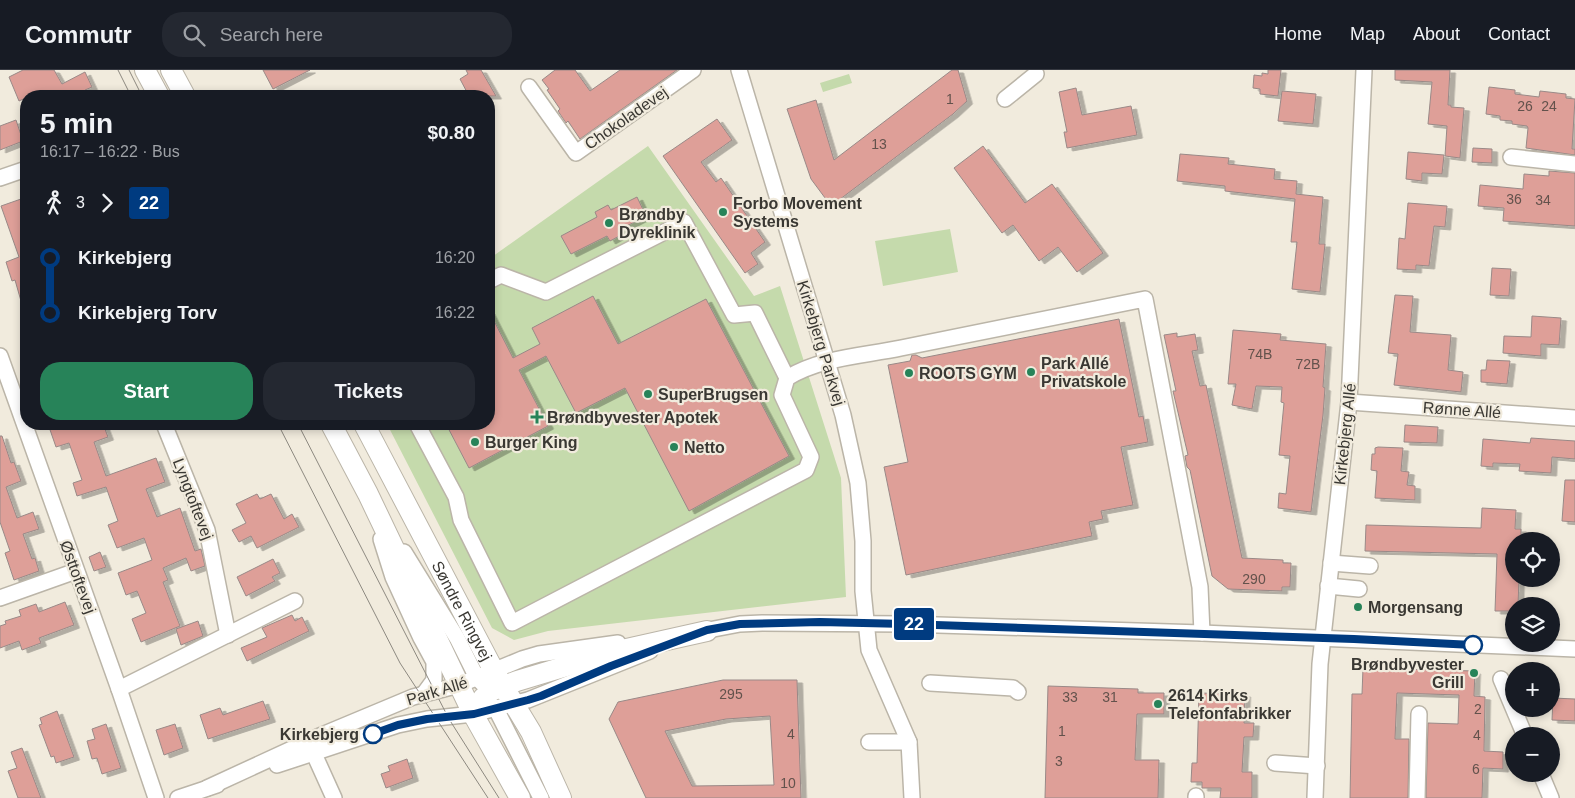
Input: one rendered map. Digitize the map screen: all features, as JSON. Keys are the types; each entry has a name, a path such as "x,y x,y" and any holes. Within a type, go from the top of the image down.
{"main road":[{"path":"145,70 156,90"},
{"path":"171,70 181,90"},
{"name":"Søndre Ringvej","path":"334,430 368,494 488,693 531,732 561,798"},
{"name":"Søndre Ringvej","path":"367,430 488,693 520,798"},
{"path":"488,693 547,671 613,652 707,630"}],"street":[{"name":"Chokoladevej","path":"529,87 576,153 693,70"},
{"name":"Kirkebjerg Parkvej","path":"739,70 844,415 858,483 863,541 863,591 869,650 909,742"},
{"name":"Kirkebjerg Allé","path":"1316,798 1320,664 1349,402 1364,70"},
{"path":"1005,99 1036,74"},
{"path":"1512,157 1575,164"},
{"path":"0,178 20,171"},
{"path":"495,278 501,275 546,292 684,222 734,315 755,313 787,378"},
{"path":"420,430 456,497 461,520 512,624 806,470 811,458 782,395 787,378 798,371 827,362 886,352 1145,299 1199,580 1202,633"},
{"name":"Østtoftevej","path":"0,356 20,413"},
{"name":"Rønne Allé","path":"1349,402 1575,418"},
{"name":"Østtoftevej","path":"26,430 119,688 156,798"},
{"name":"Lyngtoftevej","path":"166,430 208,530 228,635"},
{"path":"368,494 393,577 420,638 434,662 434,680 423,694"},
{"path":"1331,563 1370,566"},
{"path":"0,598 76,571"},
{"path":"1328,586 1359,590"},
{"path":"119,688 295,601"},
{"path":"707,630 732,625 762,623 866,623 1202,633 1575,650"},
{"path":"1501,679 1521,727"},
{"path":"930,683 1013,688 1018,692"},
{"path":"488,693 541,798"},
{"name":"Park Allé","path":"178,798 311,747 423,694 488,693"},
{"name":"Park Allé","path":"311,747 427,719 488,693"},
{"path":"1416,798 1419,714"},
{"path":"870,742 909,742 912,798"},
{"path":"311,747 334,798"},
{"path":"1275,763 1317,766"},
{"path":"1544,782 1550,798"}],"green space":[{"path":"849,74 852,83 823,92 820,83"},
{"path":"648,146 754,296 780,286 841,478 846,597 548,631 514,640 492,628 390,430 495,430 495,255"},
{"path":"950,229 958,272 883,286 875,241"}],"building":[{"path":"23,70 54,70 62,84 85,72 92,87 85,90 20,90 19,101 9,77"},
{"path":"263,70 310,70 273,89"},
{"path":"466,70 481,70 493,90 466,90 460,79 468,74"},
{"path":"555,70 575,70 590,91 620,70 677,70 580,139 568,121 566,123 558,111 560,109 542,80"},
{"path":"952,70 958,70 967,101 953,114 831,206 811,179 787,109 816,100 834,160"},
{"path":"1268,70 1281,70 1278,96 1260,94 1260,89 1253,88 1254,75 1262,76 1262,73 1268,74"},
{"path":"1395,70 1450,70 1448,105 1464,108 1460,158 1445,156 1447,126 1428,124 1432,82 1395,80"},
{"path":"1489,87 1515,90 1515,94 1539,97 1540,91 1566,94 1566,98 1575,99 1572,149 1575,149 1575,155 1526,148 1527,126 1512,124 1512,121 1500,120 1500,116 1486,114"},
{"path":"1076,88 1082,115 1131,106 1137,135 1067,148 1064,132 1067,132 1059,92"},
{"path":"1282,91 1316,94 1313,124 1278,121"},
{"name":"Forbo Movement Systems","path":"717,119 732,140 701,162 716,182 721,178 765,242 751,253 758,264 745,273 663,156"},
{"path":"16,120 20,132 20,142 0,150 0,126"},
{"path":"983,146 1025,203 1052,184 1103,253 1077,272 1058,247 1039,261 1013,225 1002,233 954,168"},
{"path":"1473,148 1492,149 1492,163 1472,162"},
{"path":"1408,152 1444,155 1442,174 1422,173 1422,181 1406,179"},
{"path":"1180,154 1229,158 1228,164 1275,169 1274,179 1297,181 1296,194 1323,197 1319,244 1325,244 1320,292 1292,289 1297,242 1291,242 1295,199 1225,191 1225,186 1177,181"},
{"path":"1549,171 1575,173 1575,226 1503,221 1504,208 1478,206 1480,185 1523,189 1524,174 1549,176"},
{"name":"Brøndby Dyreklinik","path":"637,197 646,216 621,229 623,234 610,241 607,236 571,254 561,236 597,217 595,212 608,205 611,210"},
{"path":"20,199 20,298 15,280 12,281 6,262 19,257 1,206"},
{"path":"1408,203 1447,206 1445,227 1434,226 1429,266 1416,265 1416,270 1397,269 1399,238 1405,239"},
{"path":"1492,268 1511,269 1509,296 1490,295"},
{"path":"1395,295 1413,296 1410,332 1451,335 1448,370 1463,372 1461,392 1394,385 1398,354 1388,353"},
{"path":"593,296 618,344 706,299 789,456 689,511 625,388 576,413 546,356 519,370 548,426 469,468 449,430 495,430 495,323 513,358 540,344 532,328"},
{"path":"1532,316 1561,318 1559,345 1541,344 1541,356 1503,353 1504,336 1531,337"},
{"path":"1119,319 1139,417 1143,416 1148,442 1121,447 1133,505 1101,511 1103,519 1089,522 1092,536 906,575 884,467 908,462 888,365 910,361 912,355 922,358"},
{"path":"1233,330 1281,334 1280,340 1326,344 1323,415 1311,512 1278,508 1279,493 1286,494 1290,456 1279,455 1284,403 1281,402 1282,387 1256,386 1252,409 1232,405 1236,384 1228,384"},
{"path":"1177,333 1177,337 1195,334 1198,350 1192,351 1200,386 1206,385 1242,558 1283,560 1283,563 1291,563 1290,587 1282,587 1282,591 1228,589 1212,576 1190,470 1187,467 1185,456 1188,455 1173,391 1176,391 1164,335"},
{"path":"1487,360 1510,361 1507,384 1481,382 1481,370 1486,370"},
{"path":"1405,425 1438,427 1437,443 1404,442"},
{"path":"50,430 105,430 108,437 94,442 106,476 156,458 165,482 146,489 157,517 180,508 195,551 201,549 205,566 191,571 186,558 163,568 168,580 163,582 180,626 141,642 132,619 146,613 137,591 126,595 118,573 152,560 144,538 117,548 108,525 118,521 106,487 77,496 73,483 82,480 69,443 56,447"},
{"path":"0,436 2,436 11,463 14,462 21,481 6,487 17,518 33,512 39,529 23,534 32,559 35,558 39,571 14,580 5,553 10,551 0,522"},
{"path":"1531,438 1575,441 1575,459 1552,457 1551,473 1519,471 1520,464 1493,463 1493,467 1481,466 1483,439 1530,443"},
{"path":"1375,448 1403,448 1401,471 1409,472 1407,485 1415,486 1415,500 1375,498 1377,471 1371,470 1372,454 1375,454"},
{"path":"1565,480 1575,480 1575,522 1562,521"},
{"path":"257,494 260,499 271,494 284,519 292,514 299,527 257,548 251,536 239,542 232,530 246,523 236,504"},
{"path":"1482,508 1516,510 1515,529 1521,529 1521,532 1505,532 1505,587 1519,587 1518,597 1505,597 1505,611 1495,611 1497,554 1365,551 1366,525 1481,528"},
{"path":"100,552 106,567 94,571 89,557"},
{"path":"273,559 280,573 272,577 275,581 246,596 237,577"},
{"path":"65,602 74,625 39,638 41,643 22,650 19,641 0,648 0,626 6,624 5,621 21,616 19,610 36,604 39,612"},
{"path":"292,615 295,621 302,617 309,631 247,661 241,648 267,637 262,628"},
{"path":"198,621 203,636 181,645 176,629"},
{"path":"1363,668 1475,671 1474,696 1485,697 1484,751 1503,752 1503,769 1483,768 1482,798 1426,798 1428,723 1458,724 1459,695 1397,693 1395,739 1409,739 1408,798 1350,798 1352,694 1362,694"},
{"path":"723,680 797,680 801,798 646,798 609,719 618,702","holes":["770,716 774,785 692,786 665,731 726,719"]},
{"path":"1048,686 1138,689 1138,693 1164,693 1164,714 1137,714 1135,760 1159,760 1158,798 1045,798"},
{"path":"1199,693 1245,694 1244,723 1254,723 1253,737 1244,737 1242,772 1252,772 1252,798 1220,798 1221,788 1202,788 1202,782 1191,782 1192,763 1197,763"},
{"path":"1560,698 1575,699 1575,721 1552,720 1552,717 1560,717"},
{"path":"263,701 270,719 208,739 200,715 220,708 223,715"},
{"path":"57,711 74,757 56,763 54,756 51,757 39,725 42,724 40,718"},
{"path":"106,724 121,768 102,774 97,758 92,759 87,741 95,739 92,729"},
{"path":"175,724 183,748 164,755 156,730"},
{"path":"22,748 41,798 18,798 8,771 17,768 11,752"},
{"path":"407,759 413,778 386,788 381,774 390,771 388,766"}],"tram line":[{"path":"118,70 128,90"},
{"path":"129,70 139,90"},
{"path":"281,430 400,663 488,798"},
{"path":"301,430 449,719 499,798"}],"bus line":[{"name":"22","path":"373,734 398,725 427,719 474,714 528,700 707,630 740,624 820,622 906,624 1202,633 1473,645"}],"place":[{"name":"Forbo Movement Systems","path":"723,212"},
{"name":"Brøndby Dyreklinik","path":"609,223"},
{"name":"Park Allé Privatskole","path":"1031,372"},
{"name":"ROOTS GYM","path":"909,373"},
{"name":"SuperBrugsen","path":"648,394"},
{"name":"Brøndbyvester Apotek","path":"537,417"},
{"name":"Burger King","path":"475,442"},
{"name":"Netto","path":"674,447"},
{"name":"Morgensang","path":"1358,607"},
{"name":"Brøndbyvester Grill","path":"1474,673"},
{"name":"2614 Kirks Telefonfabrikker","path":"1158,704"},
{"name":"Kirkebjerg","path":"373,734"}]}
